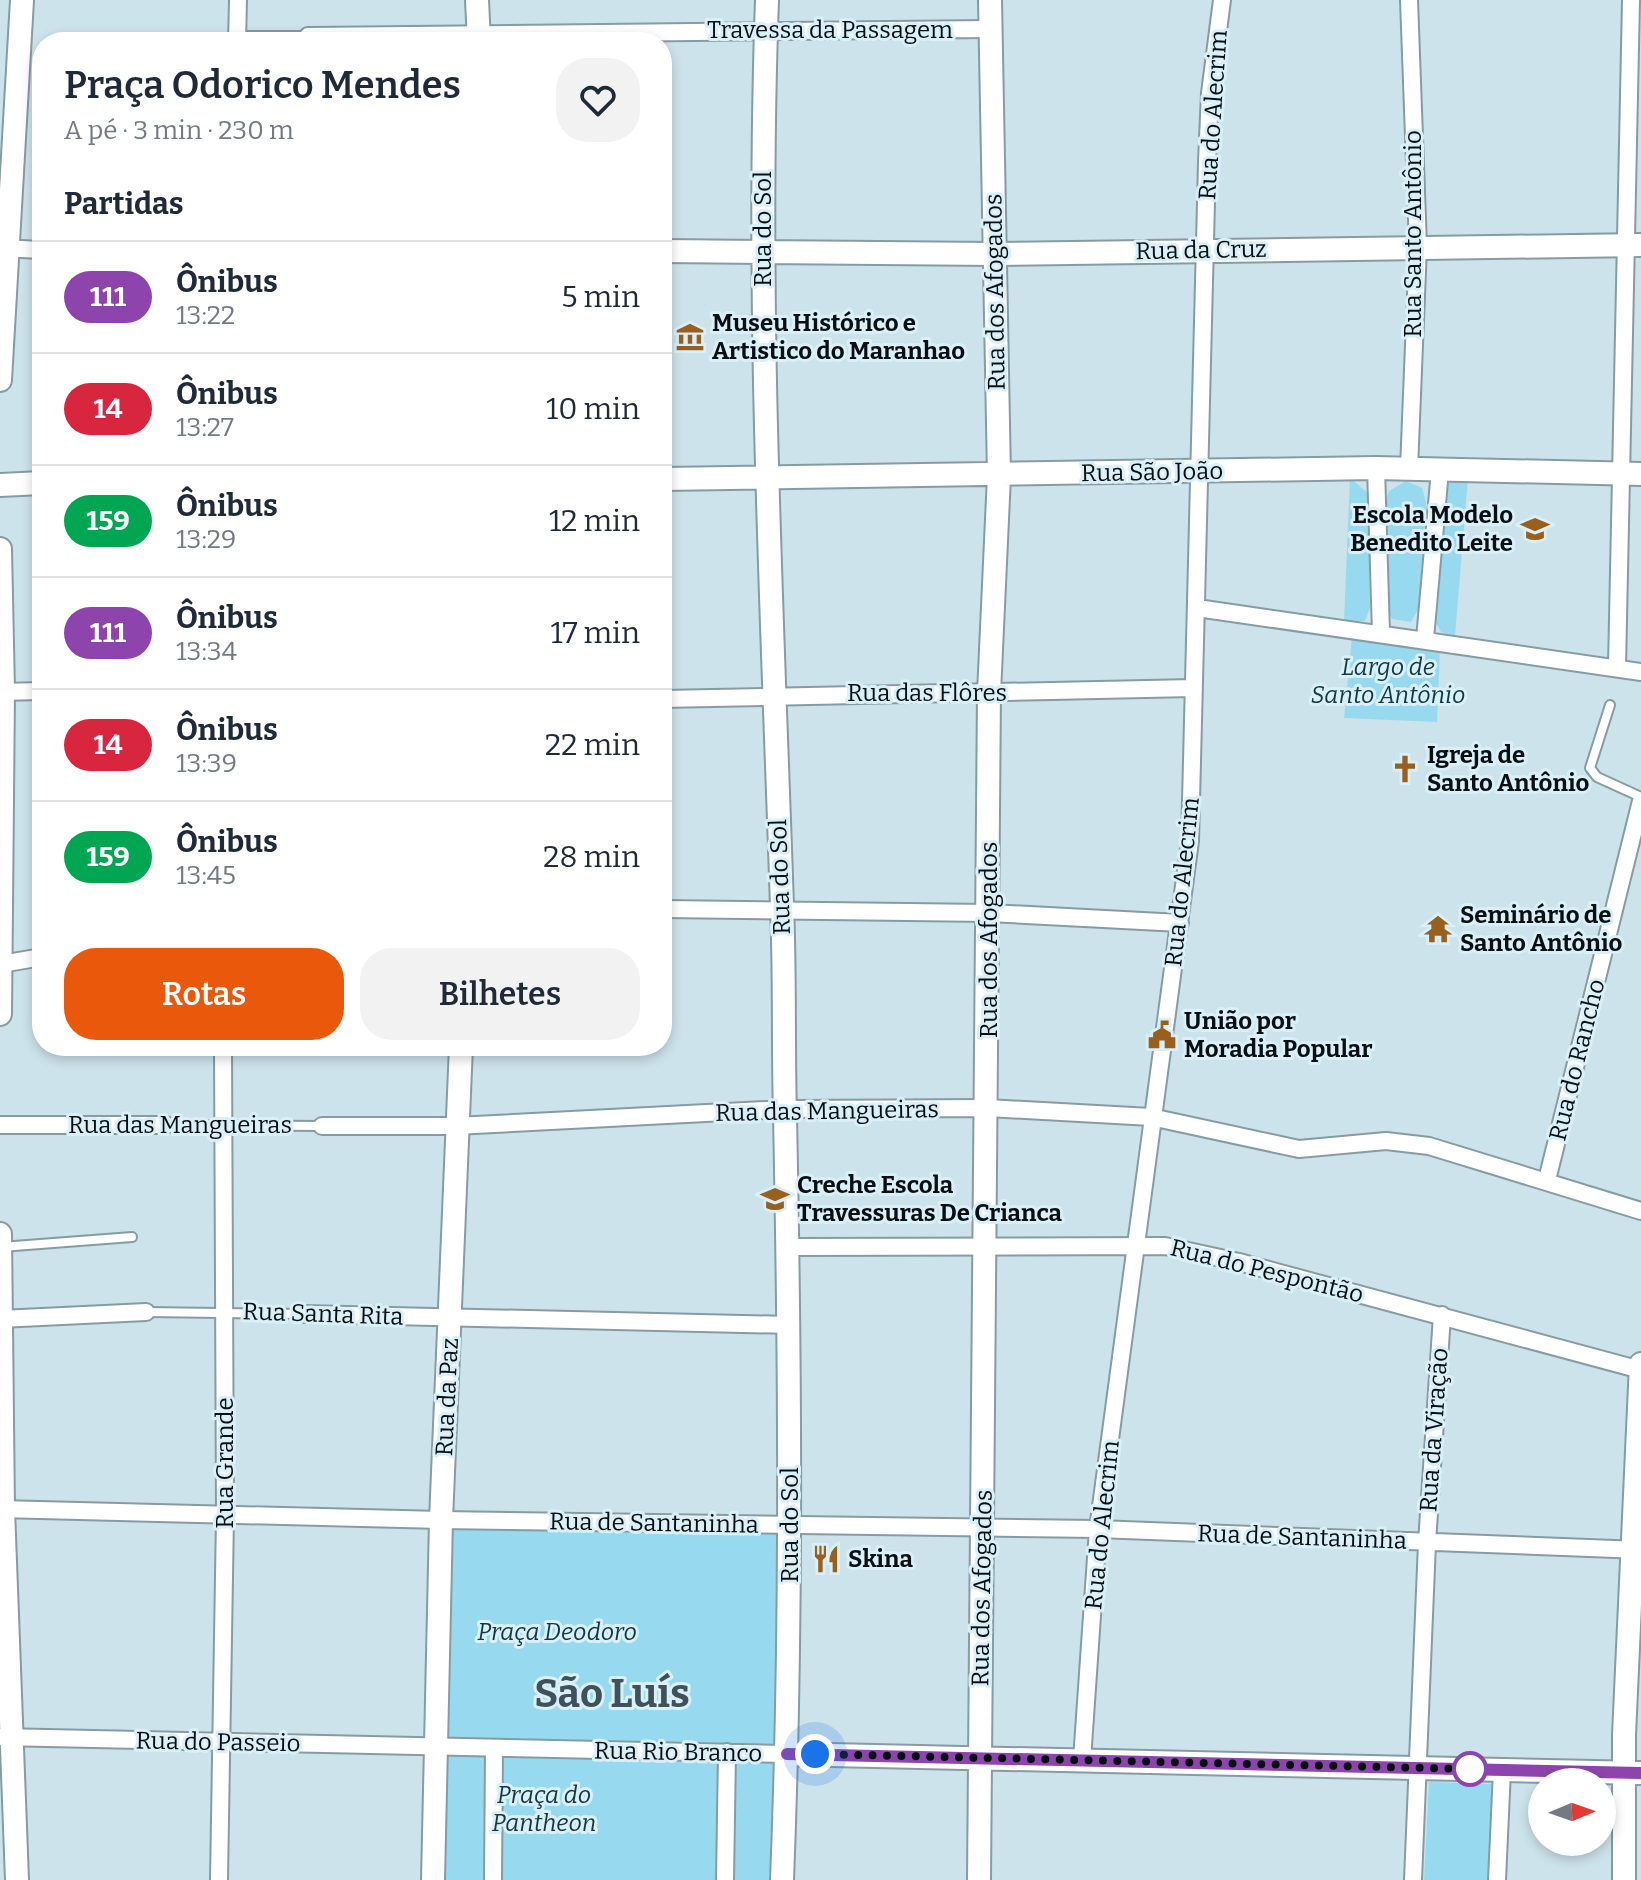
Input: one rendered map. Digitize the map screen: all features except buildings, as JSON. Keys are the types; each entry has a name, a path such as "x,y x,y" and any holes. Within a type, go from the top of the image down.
{"street":[{"path":"0,380 4,249 22,0"},
{"path":"237,32 238,0"},
{"path":"477,0 479,32"},
{"name":"Rua do Sol","path":"767,0 762,252 765,480 783,909 790,1325 787,1754 782,1880"},
{"name":"Rua dos Afogados","path":"979,1880 990,913 989,693 999,476 990,0"},
{"name":"Rua do Alecrim","path":"1082,1760 1098,1529 1190,841 1210,93 1222,0"},
{"name":"Rua Santo Antônio","path":"1409,0 1418,246 1409,469"},
{"path":"1617,667 1630,473 1631,0"},
{"name":"Travessa da Passagem","path":"672,33 990,29"},
{"name":"Rua da Cruz","path":"672,251 994,254 1632,245"},
{"path":"4,249 32,250"},
{"path":"1376,468 1381,633"},
{"name":"Rua São João","path":"672,479 1376,468 1630,473"},
{"path":"1425,639 1440,470"},
{"path":"0,485 32,483"},
{"path":"0,549 0,1014"},
{"path":"1197,608 1641,672"},
{"name":"Rua das Flôres","path":"672,699 773,694 1193,688"},
{"path":"2,691 32,691"},
{"name":"Rua do Rancho","path":"1547,1180 1641,799"},
{"path":"672,909 990,913 1180,923"},
{"path":"0,964 32,959"},
{"name":"Rua Grande","path":"219,1880 225,1516 223,1056"},
{"name":"Rua da Paz","path":"433,1880 441,1520 460,1056"},
{"name":"Rua das Mangueiras","path":"322,1126 455,1126 785,1109 988,1108 1151,1117 1299,1149 1374,1141 1429,1146 1641,1211"},
{"name":"Rua das Mangueiras","path":"0,1125 166,1125"},
{"path":"0,1234 7,1737 17,1880"},
{"name":"Rua do Pespontão","path":"788,1247 1135,1245 1195,1251 1641,1368"},
{"name":"Rua Santa Rita","path":"1,1319 146,1312"},
{"name":"Rua Santa Rita","path":"304,1314 790,1325"},
{"name":"Rua da Viração","path":"1413,1880 1427,1543 1442,1315"},
{"path":"1624,1880 1632,1773 1641,1368"},
{"name":"Rua de Santaninha","path":"2,1509 441,1520 1098,1529 1636,1550"},
{"name":"Rua do Passeio","path":"7,1737 435,1748"},
{"name":"Rua Rio Branco","path":"435,1748 1632,1773"},
{"path":"493,1880 494,1749"},
{"path":"725,1880 727,1752"},
{"path":"1497,1880 1502,1770"}],"lane":[{"path":"1610,705 1590,768 1597,777 1641,799"},
{"name":"Rua das Mangueiras","path":"166,1125 322,1126"},
{"path":"0,1247 132,1237"},
{"name":"Rua Santa Rita","path":"146,1312 304,1314"}],"green space":[{"path":"1350,478 1368,493 1370,608 1365,621 1344,621"},
{"path":"1468,479 1455,636 1441,632 1435,621 1445,489 1451,481"},
{"path":"1406,481 1422,488 1426,502 1419,608 1411,622 1392,619 1387,609 1386,500 1389,491"},
{"name":"Largo de Santo Antônio","path":"1352,637 1440,649 1437,722 1344,718"},
{"path":"451,1527 778,1531 773,1880 440,1880"},
{"path":"1429,1782 1494,1784 1490,1880 1424,1880"}],"bus line":[{"name":"111","path":"787,1754 1641,1773"}],"place":[{"name":"Museu Histórico e Artistico do Maranhao","path":"690,337"},
{"name":"Escola Modelo Benedito Leite","path":"1535,529"},
{"name":"Igreja de Santo Antônio","path":"1405,769"},
{"name":"Seminário de Santo Antônio","path":"1438,929"},
{"name":"União por Moradia Popular","path":"1162,1035"},
{"name":"Creche Escola Travessuras De Crianca","path":"775,1199"},
{"name":"Skina","path":"826,1559"}],"district":[{"name":"São Luís","path":"612,1694"}],"route":[{"path":"815,1754 1470,1769"}],"park label":[{"name":"Praça Deodoro","path":"557,1632"},
{"name":"Praça do Pantheon","path":"544,1809"}]}
